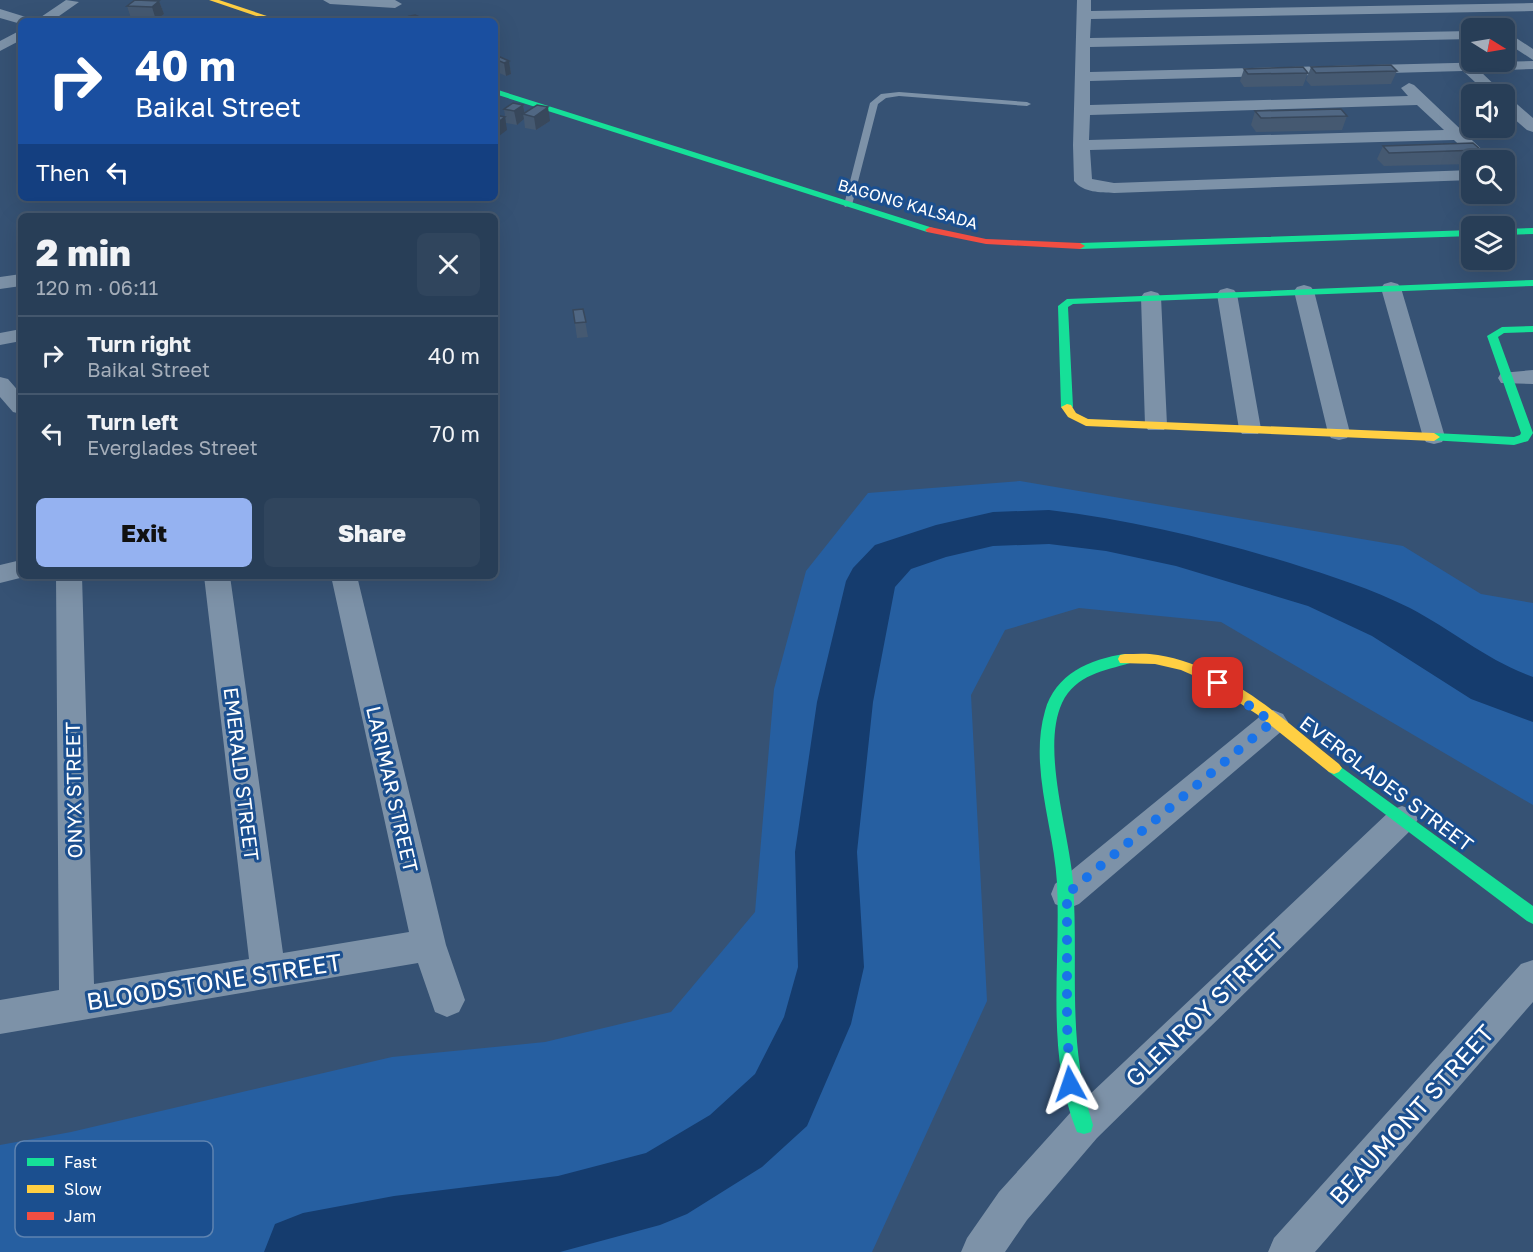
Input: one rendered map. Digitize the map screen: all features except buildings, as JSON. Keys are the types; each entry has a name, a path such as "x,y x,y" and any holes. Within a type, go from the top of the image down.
{"street":[{"path":"212,0 269,18"},
{"path":"330,0 397,2"},
{"path":"382,15 397,2"},
{"path":"47,18 73,3"},
{"path":"1467,4 1485,18"},
{"path":"1461,175 1098,187 1088,185 1083,181 1081,145 1084,7 1467,4 1533,7"},
{"path":"0,13 18,19"},
{"path":"1515,34 1533,34"},
{"path":"1083,43 1461,35"},
{"path":"0,47 18,36"},
{"path":"1515,42 1533,56"},
{"path":"1515,65 1533,64"},
{"path":"1084,77 1461,66"},
{"path":"1389,69 1474,150"},
{"path":"1473,72 1486,84"},
{"name":"BAGONG KALSADA","path":"498,92 954,237 1005,245 1087,246 1461,233"},
{"path":"1082,110 1421,100"},
{"path":"1515,111 1533,127"},
{"path":"1081,145 1458,135"},
{"path":"1515,232 1533,231"},
{"path":"0,283 18,280"},
{"path":"1533,283 1071,301 1064,306 1067,408 1072,415 1086,422 1514,441 1524,438 1527,433 1492,336 1502,330 1533,329"},
{"path":"1391,288 1434,437"},
{"path":"1304,291 1340,433"},
{"path":"1227,294 1250,429"},
{"path":"1151,297 1156,425"},
{"path":"0,339 18,336"},
{"path":"1509,378 1533,377"},
{"path":"0,574 18,570"},
{"name":"ONYX STREET","path":"69,579 77,1004"},
{"name":"EMERALD STREET","path":"217,579 268,972"},
{"name":"LARIMAR STREET","path":"345,579 429,945 447,1000"},
{"name":"EVERGLADES STREET","path":"1084,1125 1073,1101 1068,1067 1067,894 1049,744 1052,709 1069,681 1099,664 1129,656 1168,660 1198,670 1272,722 1533,916"},
{"path":"1067,894 1272,722"},
{"name":"GLENROY STREET","path":"993,1246 1013,1206 1084,1125 1402,819"},
{"name":"BLOODSTONE STREET","path":"0,1017 429,945"},
{"name":"BEAUMONT STREET","path":"1288,1252 1533,976"}],"lane":[{"path":"848,205 874,103 884,96 899,94 1027,104"}],"shaded area":[{"path":"1020,481 1403,546 1481,594 1533,603 1533,805 1221,622 1079,608 1005,630 971,695 987,1001 872,1252 0,1252 0,1145 15,1142 15,1237 213,1237 213,1141 22,1141 71,1132 392,1057 545,1042 671,1012 755,912 774,689 806,571 868,493"}],"waterway":[{"path":"303,1252 394,1235 558,1214 660,1187 736,1141 781,1100 816,1024 831,967 826,852 845,702 871,581 893,557 936,542 993,529 1049,527 1106,534 1176,549 1244,567 1326,593 1391,622 1490,684 1533,700"}],"traffic: fast":[{"path":"498,92 930,230"},
{"path":"1515,232 1533,231"},
{"path":"1080,246 1461,233"},
{"path":"1067,407 1063,306 1071,301 1533,283"},
{"path":"1434,437 1514,441 1524,438 1527,433 1492,336 1502,330 1533,329"},
{"path":"1084,1125 1075,1096 1066,1036 1065,882 1049,772 1048,730 1056,700 1071,681 1090,668 1125,659"},
{"path":"1334,768 1533,916"}],"traffic: slow":[{"path":"212,0 269,18"},
{"path":"1067,407 1072,415 1086,422 1434,437"},
{"path":"1125,659 1155,659 1184,666 1211,677 1263,711 1334,768"}],"traffic: jam":[{"path":"930,230 967,239 1080,246"}],"route":[{"path":"1070,1084 1067,1025 1067,894 1272,722 1218,683"}]}
